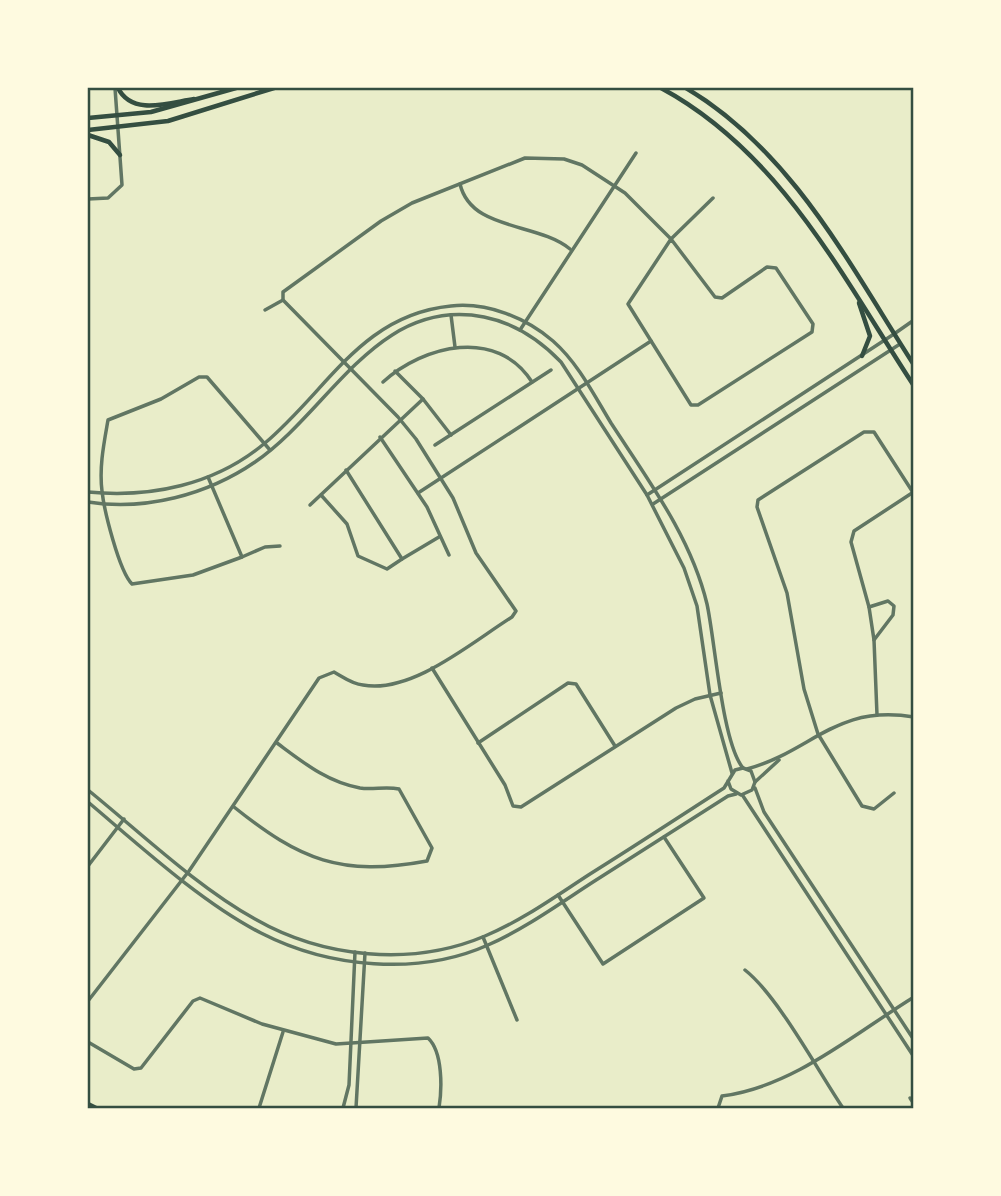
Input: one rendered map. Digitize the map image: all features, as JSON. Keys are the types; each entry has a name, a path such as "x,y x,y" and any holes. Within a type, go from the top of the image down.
{"main road":[{"path":"117,88 124,98 139,106 212,96"},
{"path":"88,118 116,117 167,109 236,88"},
{"path":"88,133 184,117 274,88"},
{"path":"661,88 711,119 765,168 800,211 914,386"},
{"path":"686,88 740,126 785,173 815,212 914,365"},
{"path":"88,133 109,142 120,155"},
{"path":"859,302 870,336 862,356"},
{"path":"88,1104 96,1108"}],"street":[{"path":"88,199 108,198 119,189 117,88"},
{"path":"520,330 570,249 636,153"},
{"path":"88,1001 189,871 319,678 326,672 334,672 352,682 375,686 402,682 432,667 512,617 516,611 476,553 443,478 400,419 283,300 283,292 381,221 423,198 505,163 544,157 582,166 614,185 645,209 671,239 715,297 722,298 767,267 776,268 813,324 812,331 698,405 691,405 628,304 671,239 713,198"},
{"path":"460,184 463,198 474,210 558,239 570,249"},
{"path":"265,310 283,300"},
{"path":"88,492 126,495 167,490 208,477 265,443 344,362 380,330 427,310 474,306 525,322 560,348 648,495 684,568 697,606 710,695 732,773 724,788 558,895 483,937 417,954 355,952 310,943 272,928 241,911 88,790"},
{"path":"451,315 455,347"},
{"path":"88,502 167,499 211,485 270,450 351,369 391,334 420,321 451,315 491,319 520,330 554,354 583,387 660,499 695,566 706,603 734,751 745,768 753,774 764,812 914,1040"},
{"path":"648,495 914,320"},
{"path":"418,493 651,341"},
{"path":"653,504 900,344"},
{"path":"383,382 419,356 455,347 502,356 526,372 532,382"},
{"path":"435,445 551,370"},
{"path":"395,371 423,399 451,435"},
{"path":"270,450 207,377 199,377 161,399 108,420 103,450 102,493 117,553 132,584 193,575 265,547 280,546"},
{"path":"310,505 423,399"},
{"path":"877,715 874,640 869,607 851,542 854,531 913,493 874,432 864,432 758,500 759,515 787,593 804,689 818,734 862,806 874,808 894,793"},
{"path":"380,437 418,493 449,555"},
{"path":"346,470 402,559"},
{"path":"208,477 242,557"},
{"path":"321,495 347,524 358,556 387,569 439,537"},
{"path":"869,607 888,601 894,606 893,615 874,640"},
{"path":"432,667 505,785 513,806 521,807 676,708 722,693"},
{"path":"478,743 568,683 576,684 615,746"},
{"path":"88,802 183,878 262,934 302,950 364,963 440,960 488,945 562,902 727,796 749,793 783,756 833,726 877,715 914,717"},
{"path":"234,807 286,846 329,862 380,868 427,861 432,854 432,848 399,789 373,789 335,781 313,770 277,743"},
{"path":"732,773 783,756"},
{"path":"728,781 749,802 914,1057"},
{"path":"692,809 697,816"},
{"path":"88,866 124,819"},
{"path":"558,895 603,964 704,898 664,837"},
{"path":"483,937 517,1020"},
{"path":"344,1108 349,1085 355,952"},
{"path":"356,1108 362,1044 365,953"},
{"path":"745,970 756,979 843,1108"},
{"path":"718,1108 722,1096 764,1088 811,1062 914,996"},
{"path":"88,1042 134,1069 141,1068 193,1001 200,998 283,1032 336,1044 428,1038 435,1044 439,1108"},
{"path":"260,1108 283,1032"},
{"path":"910,1098 914,1104"}]}
